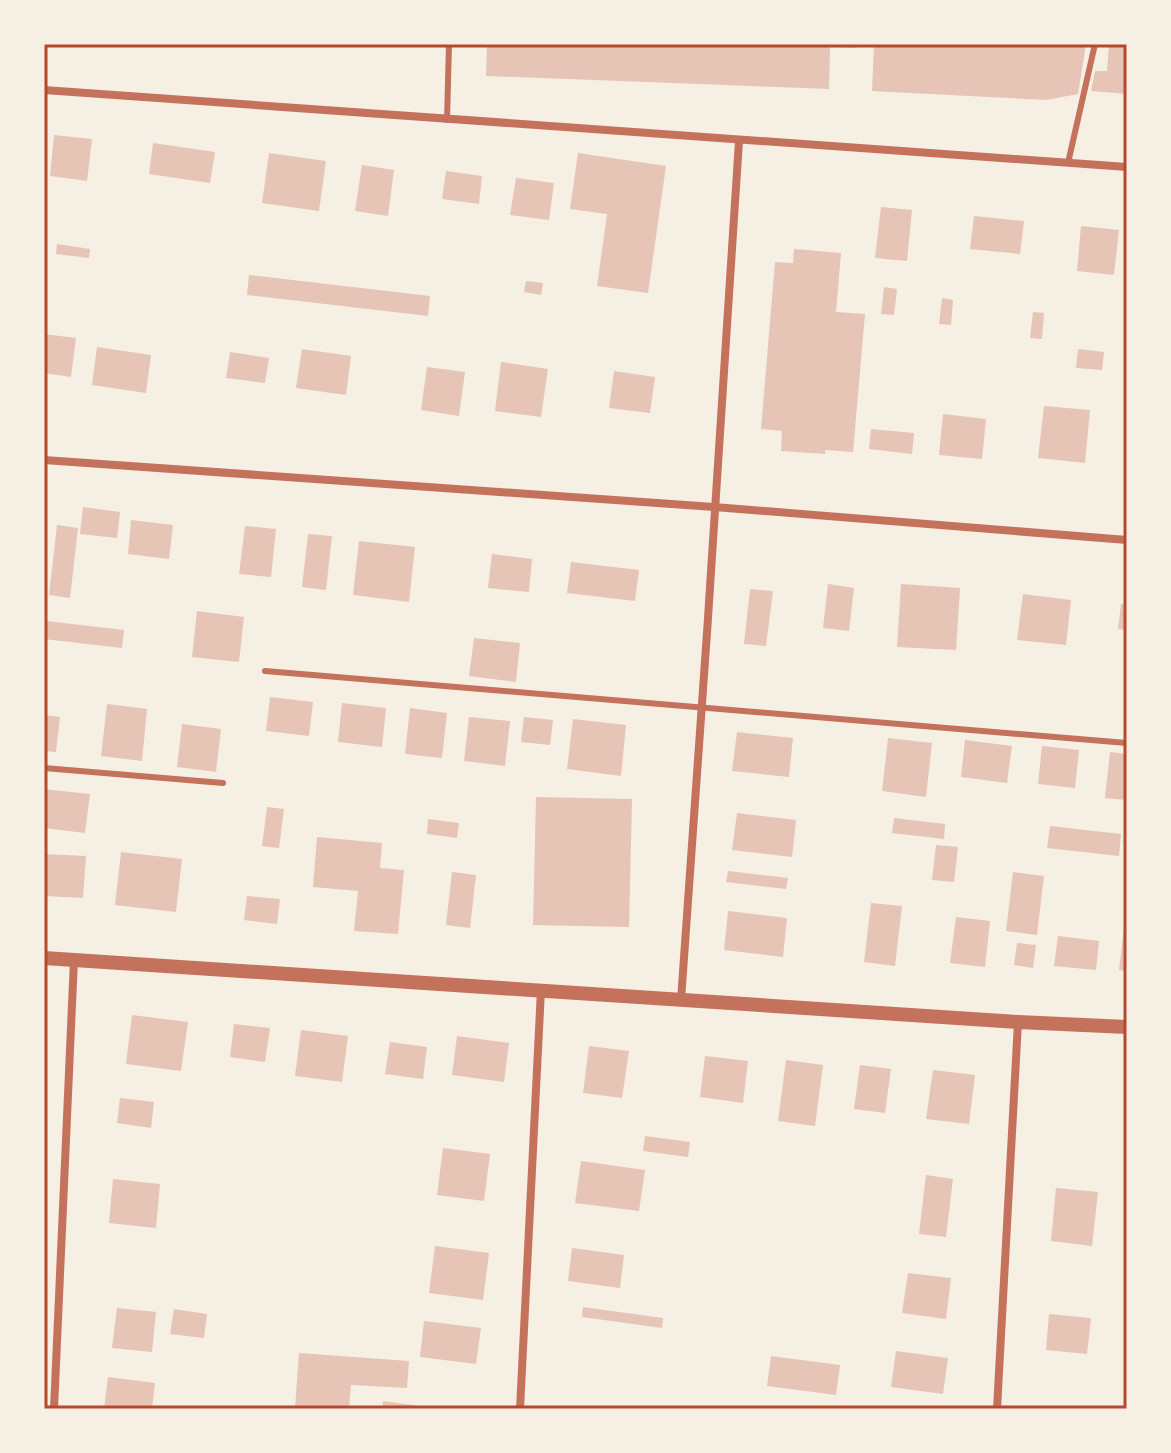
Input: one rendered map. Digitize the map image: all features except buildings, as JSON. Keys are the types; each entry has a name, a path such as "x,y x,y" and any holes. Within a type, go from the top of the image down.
{"street":[{"path":"44,90 1127,167"},
{"path":"681,1000 739,141"},
{"path":"44,460 714,507 1127,540"},
{"path":"44,958 1127,1027"},
{"path":"54,1409 74,960"},
{"path":"520,1409 541,990"},
{"path":"997,1409 1018,1022"}],"lane":[{"path":"447,120 449,44"},
{"path":"1068,163 1095,44"},
{"path":"265,671 1127,743"},
{"path":"44,768 223,783"}]}
